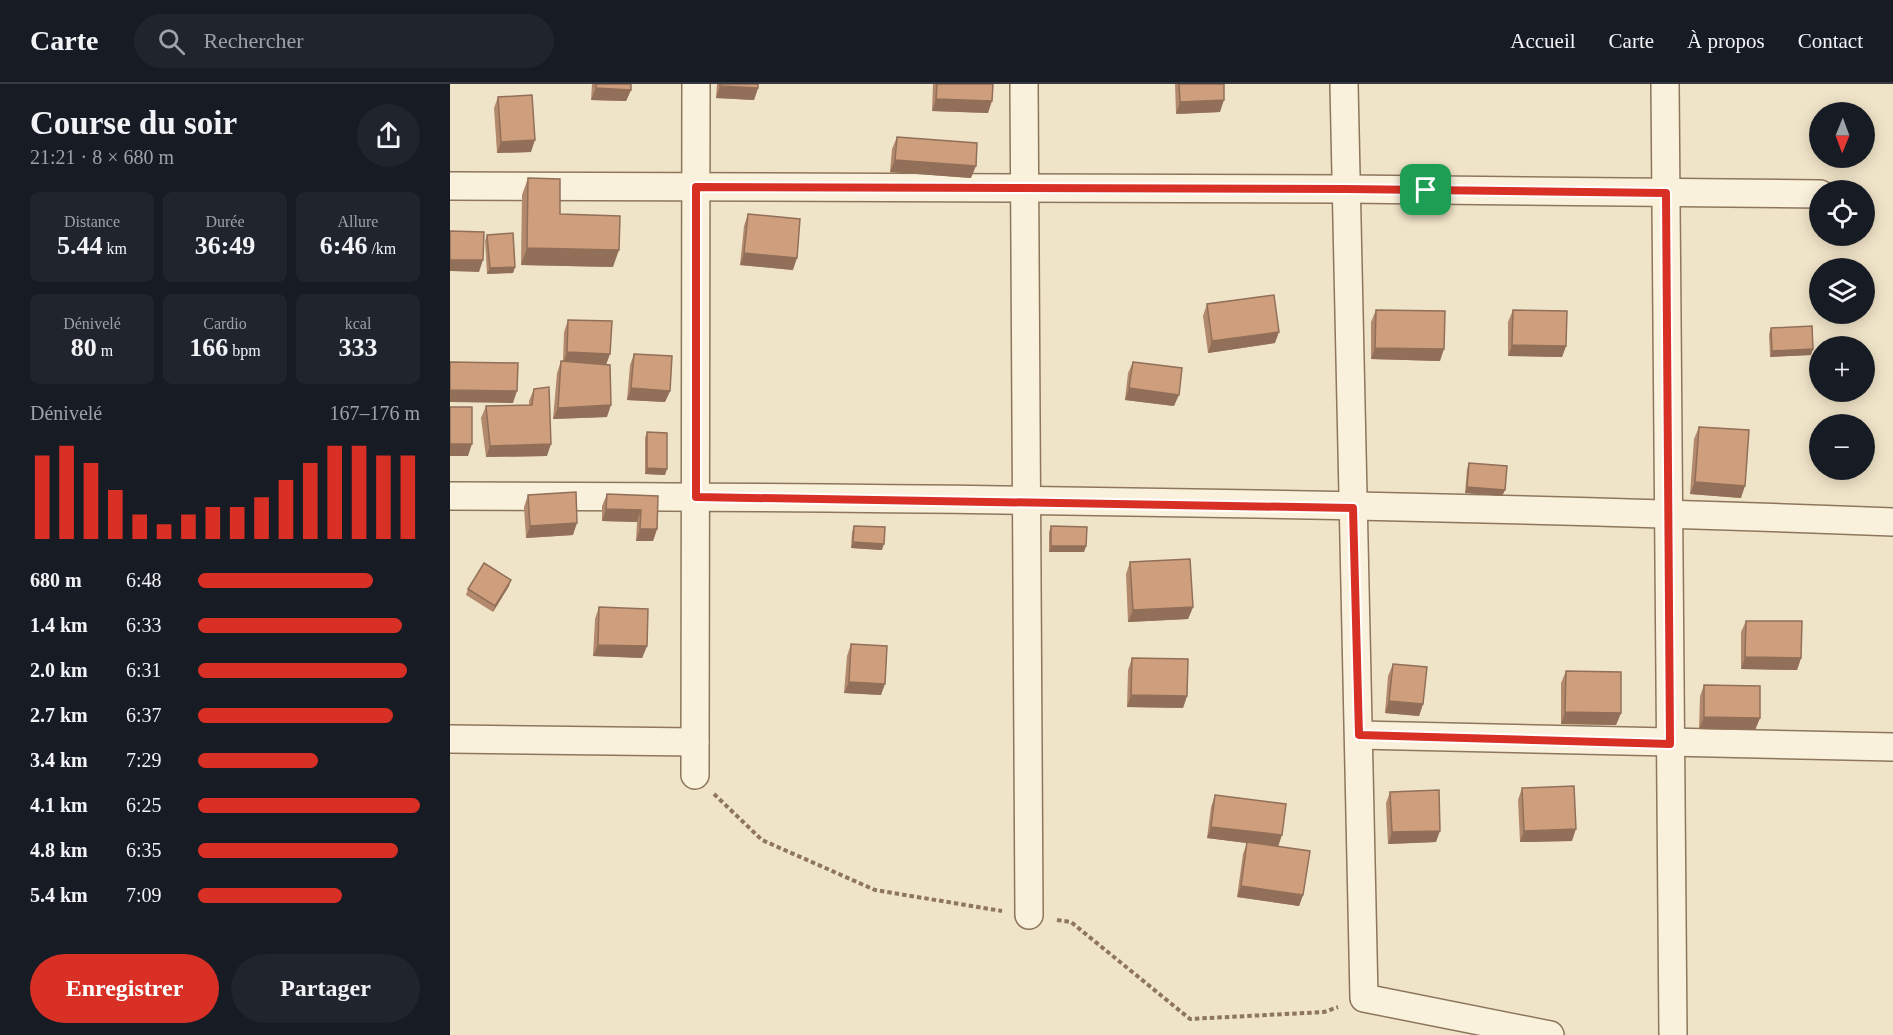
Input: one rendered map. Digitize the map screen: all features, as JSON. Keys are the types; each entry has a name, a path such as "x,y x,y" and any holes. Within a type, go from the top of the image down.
{"street":[{"path":"695,775 696,84"},
{"path":"1024,84 1029,915"},
{"path":"1344,84 1364,998 1550,1035"},
{"path":"1665,84 1673,1035"},
{"path":"450,186 1346,189 1809,194"},
{"path":"450,496 696,497 1668,513 1893,522"},
{"path":"1359,735 1670,744 1893,747"},
{"path":"450,739 695,742"}],"building":[{"path":"596,84 631,84 631,90 596,88"},
{"path":"720,84 758,84 758,88 720,86"},
{"path":"937,84 993,84 992,101 936,99"},
{"path":"1179,84 1224,84 1224,100 1180,102"},
{"path":"532,95 535,140 501,142 498,97"},
{"path":"897,137 977,143 976,166 895,160"},
{"path":"528,178 560,179 560,214 620,216 619,250 527,248"},
{"path":"748,214 800,219 797,258 744,253"},
{"path":"450,231 484,232 483,260 450,260"},
{"path":"513,233 515,267 490,268 487,235"},
{"path":"1274,295 1279,332 1212,341 1207,304"},
{"path":"1376,310 1445,311 1444,349 1375,348"},
{"path":"1513,310 1567,311 1566,346 1512,345"},
{"path":"568,320 612,321 610,354 567,352"},
{"path":"1812,326 1809,349 1772,351 1771,328"},
{"path":"634,354 672,356 670,391 631,388"},
{"path":"561,361 610,365 611,405 558,408"},
{"path":"450,362 518,363 517,391 450,390"},
{"path":"1133,362 1182,368 1179,395 1129,388"},
{"path":"549,387 551,444 490,446 486,406 532,405 534,389"},
{"path":"450,407 472,407 472,444 450,444"},
{"path":"1699,427 1749,430 1745,486 1695,482"},
{"path":"647,432 667,433 667,469 647,468"},
{"path":"1469,463 1507,466 1505,490 1467,487"},
{"path":"576,492 577,523 530,526 528,495"},
{"path":"607,494 658,496 657,529 640,529 641,510 606,509"},
{"path":"854,526 885,527 884,544 853,542"},
{"path":"1051,526 1087,527 1086,546 1051,546"},
{"path":"1190,559 1193,607 1133,610 1130,562"},
{"path":"484,563 511,580 495,606 468,589"},
{"path":"599,607 648,609 647,646 598,645"},
{"path":"1746,621 1802,621 1801,658 1745,657"},
{"path":"851,644 887,646 885,684 849,682"},
{"path":"1132,658 1188,659 1187,696 1131,695"},
{"path":"1393,664 1427,667 1423,704 1389,701"},
{"path":"1566,671 1621,672 1621,713 1565,712"},
{"path":"1704,685 1760,686 1760,718 1704,717"},
{"path":"1574,786 1576,829 1524,831 1522,788"},
{"path":"1439,790 1440,831 1392,832 1390,792"},
{"path":"1215,795 1286,804 1282,835 1211,827"},
{"path":"1247,842 1310,851 1303,895 1241,886"}],"route":[{"path":"696,187 1426,190 1666,193 1670,744 1359,735 1353,508 696,497 696,187"}]}
